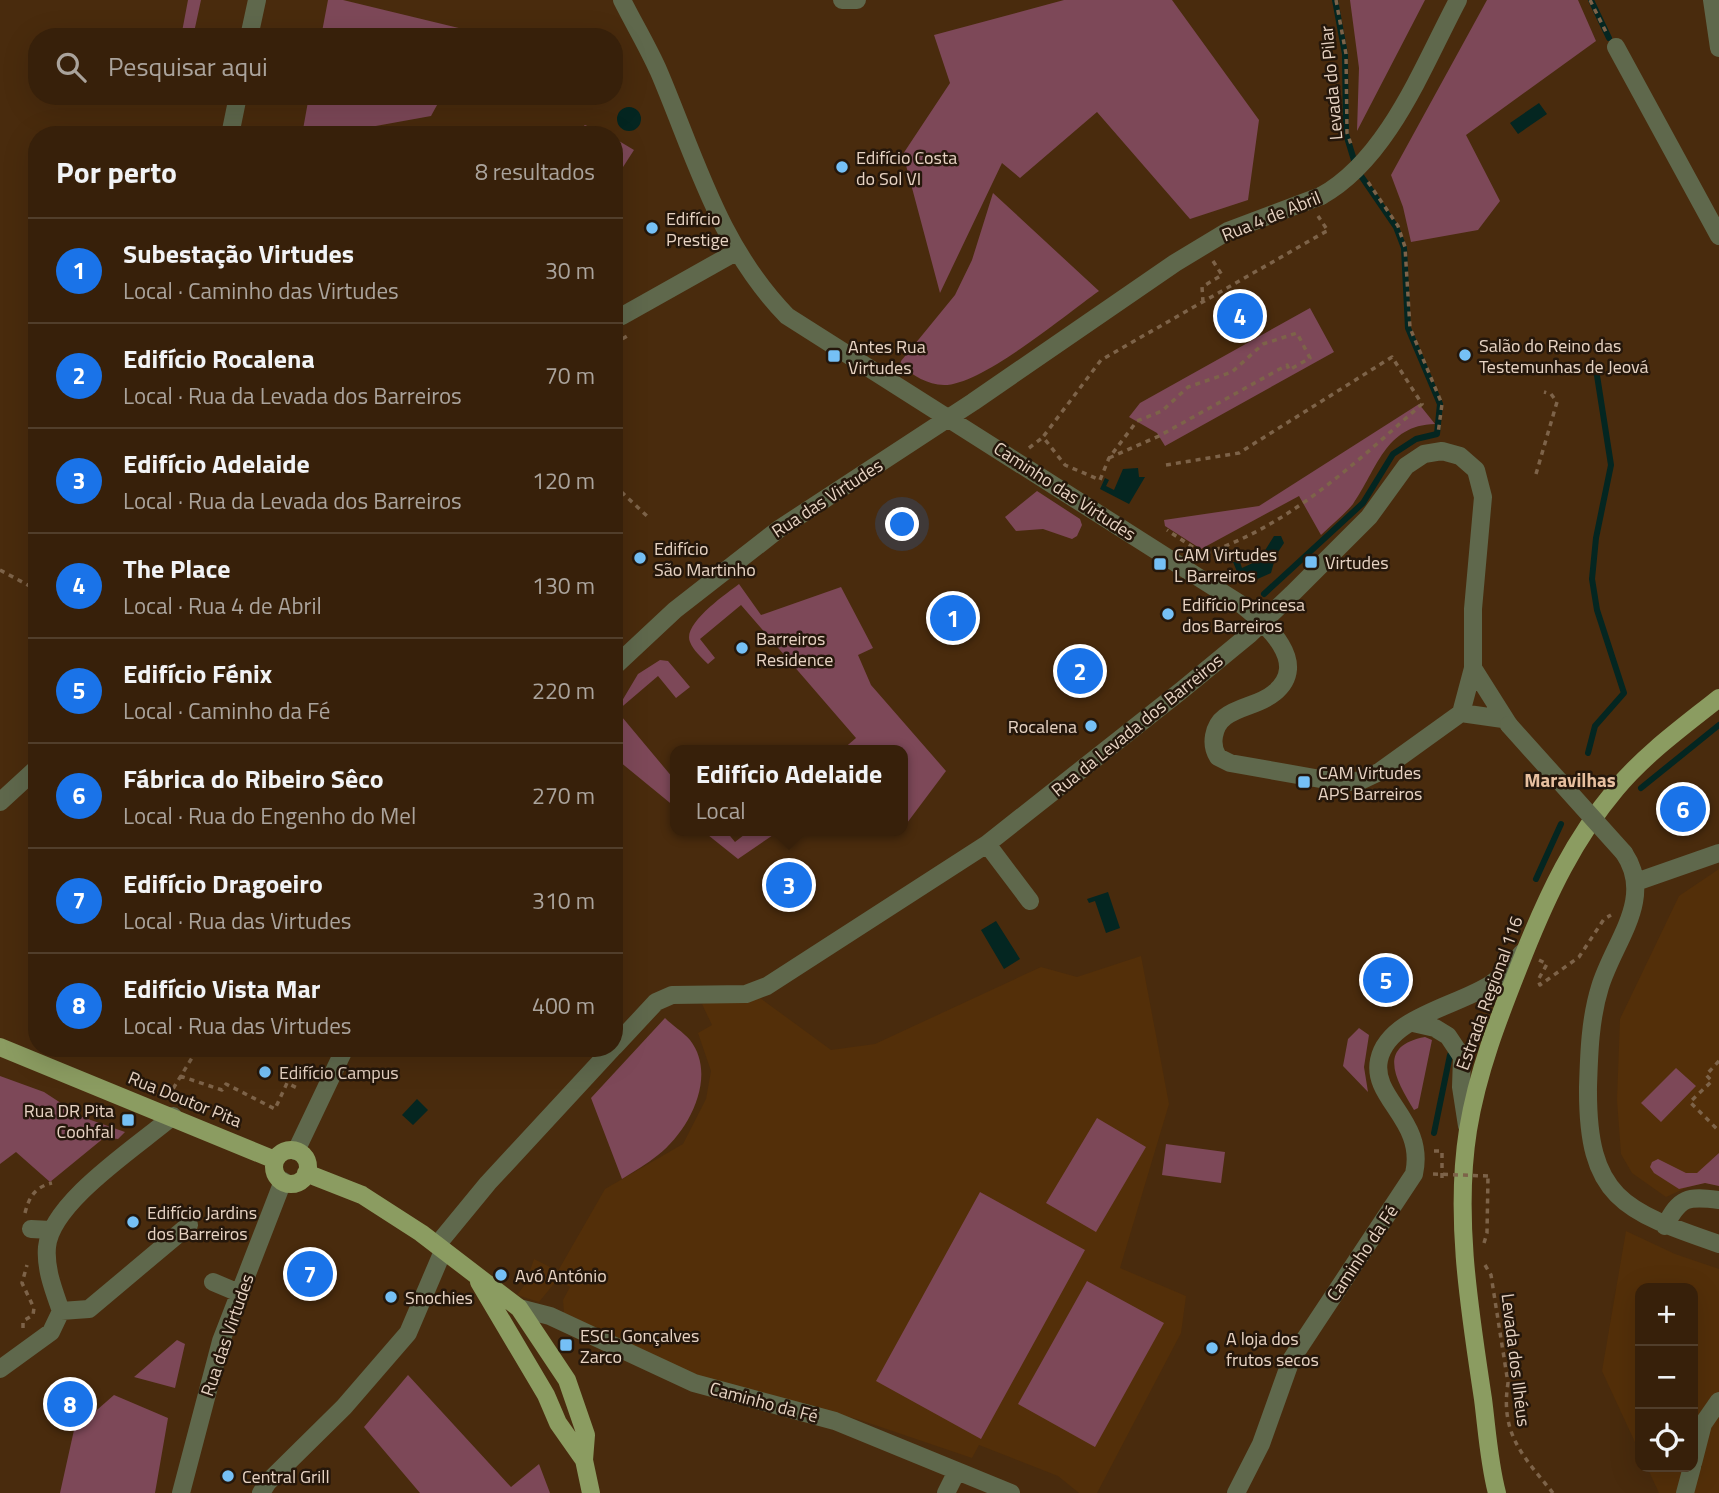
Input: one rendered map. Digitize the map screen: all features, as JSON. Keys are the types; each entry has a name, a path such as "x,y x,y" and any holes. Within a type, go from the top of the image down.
{"main road":[{"name":"Estrada Regional 116","path":"1497,1493 1469,1310 1464,1214 1468,1132 1490,1039 1533,953 1560,873 1582,833 1603,805 1644,760 1719,698"},
{"name":"Rua Doutor Pita","path":"0,1047 275,1160"},
{"path":"296,1151 307,1162 306,1173 294,1183 283,1181 276,1174 275,1160 282,1153 296,1151"},
{"path":"306,1173 362,1195 440,1248 519,1308 567,1380 586,1435 584,1460 591,1493"},
{"path":"477,1278 546,1395 558,1423 584,1460"}],"street":[{"path":"251,28 257,0"},
{"name":"Caminho das Virtudes","path":"622,0 657,68 719,221 758,287 787,316 949,417 1264,622 1284,647 1288,663 1285,679 1275,692 1223,718 1213,740 1215,752 1222,760 1343,783 1362,780 1461,712"},
{"path":"842,0 857,0"},
{"name":"Rua 4 de Abril","path":"949,417 1196,250 1260,217 1318,204 1354,175 1375,151 1458,0"},
{"path":"1712,0 1719,48"},
{"path":"1615,47 1719,236"},
{"path":"232,126 236,105"},
{"path":"623,315 736,252"},
{"name":"Rua das Virtudes","path":"623,659 716,575 779,529 949,417"},
{"name":"Rua da Levada dos Barreiros","path":"623,1038 656,1002 672,995 746,994 767,986 987,844 1264,622 1369,517 1406,466 1424,454 1441,451 1460,456 1476,470 1483,497 1473,610 1474,668 1506,722 1624,853 1636,882"},
{"path":"1474,668 1461,712 1506,722"},
{"path":"0,802 28,776"},
{"path":"987,844 1030,901"},
{"path":"1719,853 1636,882 1633,910 1607,966 1595,1007 1590,1054 1588,1127 1595,1162 1613,1192 1630,1208 1665,1226 1719,1244"},
{"name":"Caminho da Fé","path":"1236,1493 1261,1444 1291,1360 1414,1174 1417,1150 1413,1135 1382,1084 1378,1072 1382,1050 1389,1037 1398,1029 1492,984 1533,953"},
{"path":"1413,1023 1435,1028 1448,1036 1462,1057 1461,1087 1468,1132"},
{"path":"296,1151 341,1057"},
{"name":"Rua da Levada dos Barreiros","path":"261,1493 268,1482 344,1407 408,1333 440,1248 488,1182 606,1057"},
{"path":"1,1366 51,1332 61,1311 47,1262 51,1230 57,1217 166,1114"},
{"name":"Rua das Virtudes","path":"181,1493 208,1388 239,1293 283,1181"},
{"path":"1665,1226 1676,1205 1683,1200 1700,1197 1719,1200"},
{"path":"61,1311 89,1309 189,1226"},
{"path":"31,1229 51,1230"},
{"path":"213,1282 239,1293"},
{"name":"Caminho da Fé","path":"519,1308 550,1315 694,1382 835,1421 1011,1493"},
{"path":"1698,1443 1703,1424 1719,1401"},
{"path":"946,1493 957,1471"},
{"path":"1685,1493 1690,1472"}],"path":[{"name":"Levada do Pilar","path":"1336,0 1346,54 1347,133 1355,157"},
{"path":"1590,0 1615,47"},
{"path":"1366,181 1398,226 1405,247 1410,328 1442,404 1438,435"},
{"path":"1026,450 1043,437 1101,360 1328,231 1318,204"},
{"path":"1203,302 1202,288 1222,275 1210,256"},
{"path":"1043,437 1065,465 1100,480 1109,458 1137,421 1163,411 1188,387 1232,372 1263,344 1297,333 1310,358 1289,370 1287,365 1159,436 1109,458"},
{"path":"1167,465 1238,453 1392,357 1422,404 1308,502 1221,548 1203,554 1167,530"},
{"path":"1536,474 1555,419 1557,402 1551,394 1544,392"},
{"path":"623,493 648,517"},
{"path":"0,570 28,585"},
{"path":"1533,953 1547,964 1538,980 1540,985 1579,957 1609,913 1601,937"},
{"path":"166,1114 180,1076 192,1057"},
{"path":"1719,1061 1706,1075 1712,1081 1690,1102 1719,1131"},
{"path":"180,1076 222,1090 226,1084 275,1109 288,1083 299,1089"},
{"path":"1441,1183 1442,1151 1433,1151 1433,1174 1488,1176 1487,1233 1482,1249"},
{"name":"Levada dos Ilhéus","path":"1483,1262 1491,1275 1508,1383 1505,1401 1508,1429 1520,1452 1553,1493"}],"shaded area":[{"path":"188,0 201,0 195,28 183,28"},
{"path":"328,0 343,0 459,28 323,28"},
{"path":"1064,0 1172,0 1259,120 1248,200 1190,219 1097,112 1020,178 1002,163 940,293 903,154 950,83 934,35"},
{"path":"1350,0 1425,0 1357,131 1359,68"},
{"path":"1487,0 1578,0 1596,41 1466,135 1500,201 1478,230 1411,242 1403,207 1391,175"},
{"path":"307,105 437,105 431,116 376,126 304,126"},
{"path":"623,143 634,150 623,167"},
{"path":"993,193 1099,291 1001,362 960,382 944,385 932,383 900,366 901,361 955,295 972,260"},
{"path":"1310,308 1334,352 1165,446 1157,433 1129,417 1140,403"},
{"path":"1419,404 1435,424 1418,426 1393,441 1353,504 1321,535 1299,496 1201,549 1165,526 1164,520 1259,506"},
{"path":"1037,491 1080,519 1082,525 1077,536 1072,539 1043,529 1016,531 1005,517"},
{"path":"739,584 761,615 841,587 873,648 858,655 871,685 946,771 908,822 908,745 848,745 856,738 741,605 700,639 715,658 708,664 693,648 689,635 699,618"},
{"path":"660,660 668,661 690,687 676,698 658,676 623,706 623,700 638,674"},
{"path":"623,718 670,774 670,803 623,764"},
{"path":"709,836 730,836 735,842 743,836 772,836 738,859"},
{"path":"1719,869 1719,1186 1705,1183 1666,1197 1632,1173 1621,1154 1617,1100 1620,1019 1679,896"},
{"path":"1141,956 1169,1104 1120,1268 1186,1296 1181,1333 1097,1493 1079,1493 1058,1476 979,1445 972,1458 857,1419 716,1385 564,1313 563,1300 570,1287 557,1280 539,1302 517,1295 526,1283 534,1259 558,1271 605,1189 683,1144 706,1099 711,1071 698,1033 712,1025 702,1004 756,995 831,1050 875,1044 1041,967 1077,977"},
{"path":"665,1018 690,1040 698,1054 701,1070 696,1102 689,1118 669,1145 622,1179 591,1098"},
{"path":"1359,1028 1369,1035 1364,1067 1368,1092 1343,1066 1348,1039"},
{"path":"1425,1037 1432,1040 1418,1108 1414,1110 1397,1077 1395,1057 1400,1048 1409,1042"},
{"path":"1676,1068 1696,1086 1661,1122 1641,1103"},
{"path":"0,1076 44,1092 70,1109 68,1112 125,1132 118,1139 105,1137 50,1182 16,1152 0,1164"},
{"path":"1097,1118 1146,1147 1096,1232 1046,1203"},
{"path":"1166,1144 1225,1152 1221,1183 1162,1175"},
{"path":"1719,1153 1719,1186 1705,1183 1679,1189 1654,1173 1650,1167 1652,1162 1658,1159 1686,1173 1697,1173"},
{"path":"980,1192 1085,1250 981,1439 876,1381"},
{"path":"1626,1231 1675,1254 1719,1269 1719,1493 1659,1493 1649,1472 1698,1472 1698,1283 1635,1283 1635,1442 1602,1371"},
{"path":"1087,1281 1164,1323 1095,1447 1018,1404"},
{"path":"177,1340 185,1344 175,1388 134,1377"},
{"path":"408,1375 511,1487 539,1464 550,1493 420,1493 364,1427"},
{"path":"114,1395 168,1418 155,1493 60,1493 74,1430"}],"water":[{"path":"1539,103 1547,114 1518,134 1510,123"},
{"path":"634,108 640,114 638,128 629,131 619,126 617,119 620,110"},
{"path":"1138,468 1139,477 1145,477 1129,504 1100,489 1105,478 1109,480 1106,486 1114,490 1123,469"},
{"path":"1274,536 1281,536 1284,543 1276,555 1271,573 1253,581 1238,574 1233,562 1240,562 1242,568 1259,560"},
{"path":"1108,892 1120,928 1106,933 1095,901 1089,903 1087,899"},
{"path":"996,921 1020,959 1004,969 981,930"},
{"path":"417,1099 428,1110 413,1125 402,1115"}],"waterway":[{"name":"Levada do Pilar","path":"1264,594 1363,503 1393,454 1416,439 1437,434 1440,404 1408,328 1404,248 1396,227 1357,170 1346,134 1345,54 1335,0"},
{"name":"Levada do Pilar","path":"1591,0 1609,38"},
{"path":"1588,753 1595,726 1624,693 1597,610 1592,579 1596,538 1611,465 1596,369"},
{"path":"1641,788 1719,725"},
{"path":"1536,879 1561,824"},
{"path":"1434,1133 1450,1055"}],"place":[{"name":"Edifício Costa do Sol VI","path":"842,167"},
{"name":"Edifício Prestige","path":"652,228"},
{"name":"The Place","path":"1240,316"},
{"name":"Salão do Reino das Testemunhas de Jeová","path":"1465,355"},
{"name":"Antes Rua Virtudes","path":"834,356"},
{"name":"Edifício São Martinho","path":"640,558"},
{"name":"Virtudes","path":"1311,562"},
{"name":"CAM Virtudes L Barreiros","path":"1160,564"},
{"name":"Edifício Princesa dos Barreiros","path":"1168,614"},
{"name":"Subestação Virtudes","path":"953,618"},
{"name":"Barreiros Residence","path":"742,648"},
{"name":"Edifício Rocalena","path":"1080,671"},
{"name":"Rocalena","path":"1091,726"},
{"name":"CAM Virtudes APS Barreiros","path":"1304,782"},
{"name":"Fábrica do Ribeiro Sêco","path":"1683,809"},
{"name":"Edifício Adelaide","path":"789,885"},
{"name":"Edifício Fénix","path":"1386,980"},
{"name":"Edifício Campus","path":"265,1072"},
{"name":"Rua DR Pita Coohfal","path":"128,1120"},
{"name":"Edifício Jardins dos Barreiros","path":"133,1222"},
{"name":"Edifício Dragoeiro","path":"310,1274"},
{"name":"Avó António","path":"501,1275"},
{"name":"Snochies","path":"391,1297"},
{"name":"ESCL Gonçalves Zarco","path":"566,1345"},
{"name":"A loja dos frutos secos","path":"1212,1348"},
{"name":"Edifício Vista Mar","path":"70,1404"},
{"name":"Central Grill","path":"228,1476"}],"district":[{"name":"Maravilhas","path":"1570,779"}]}
